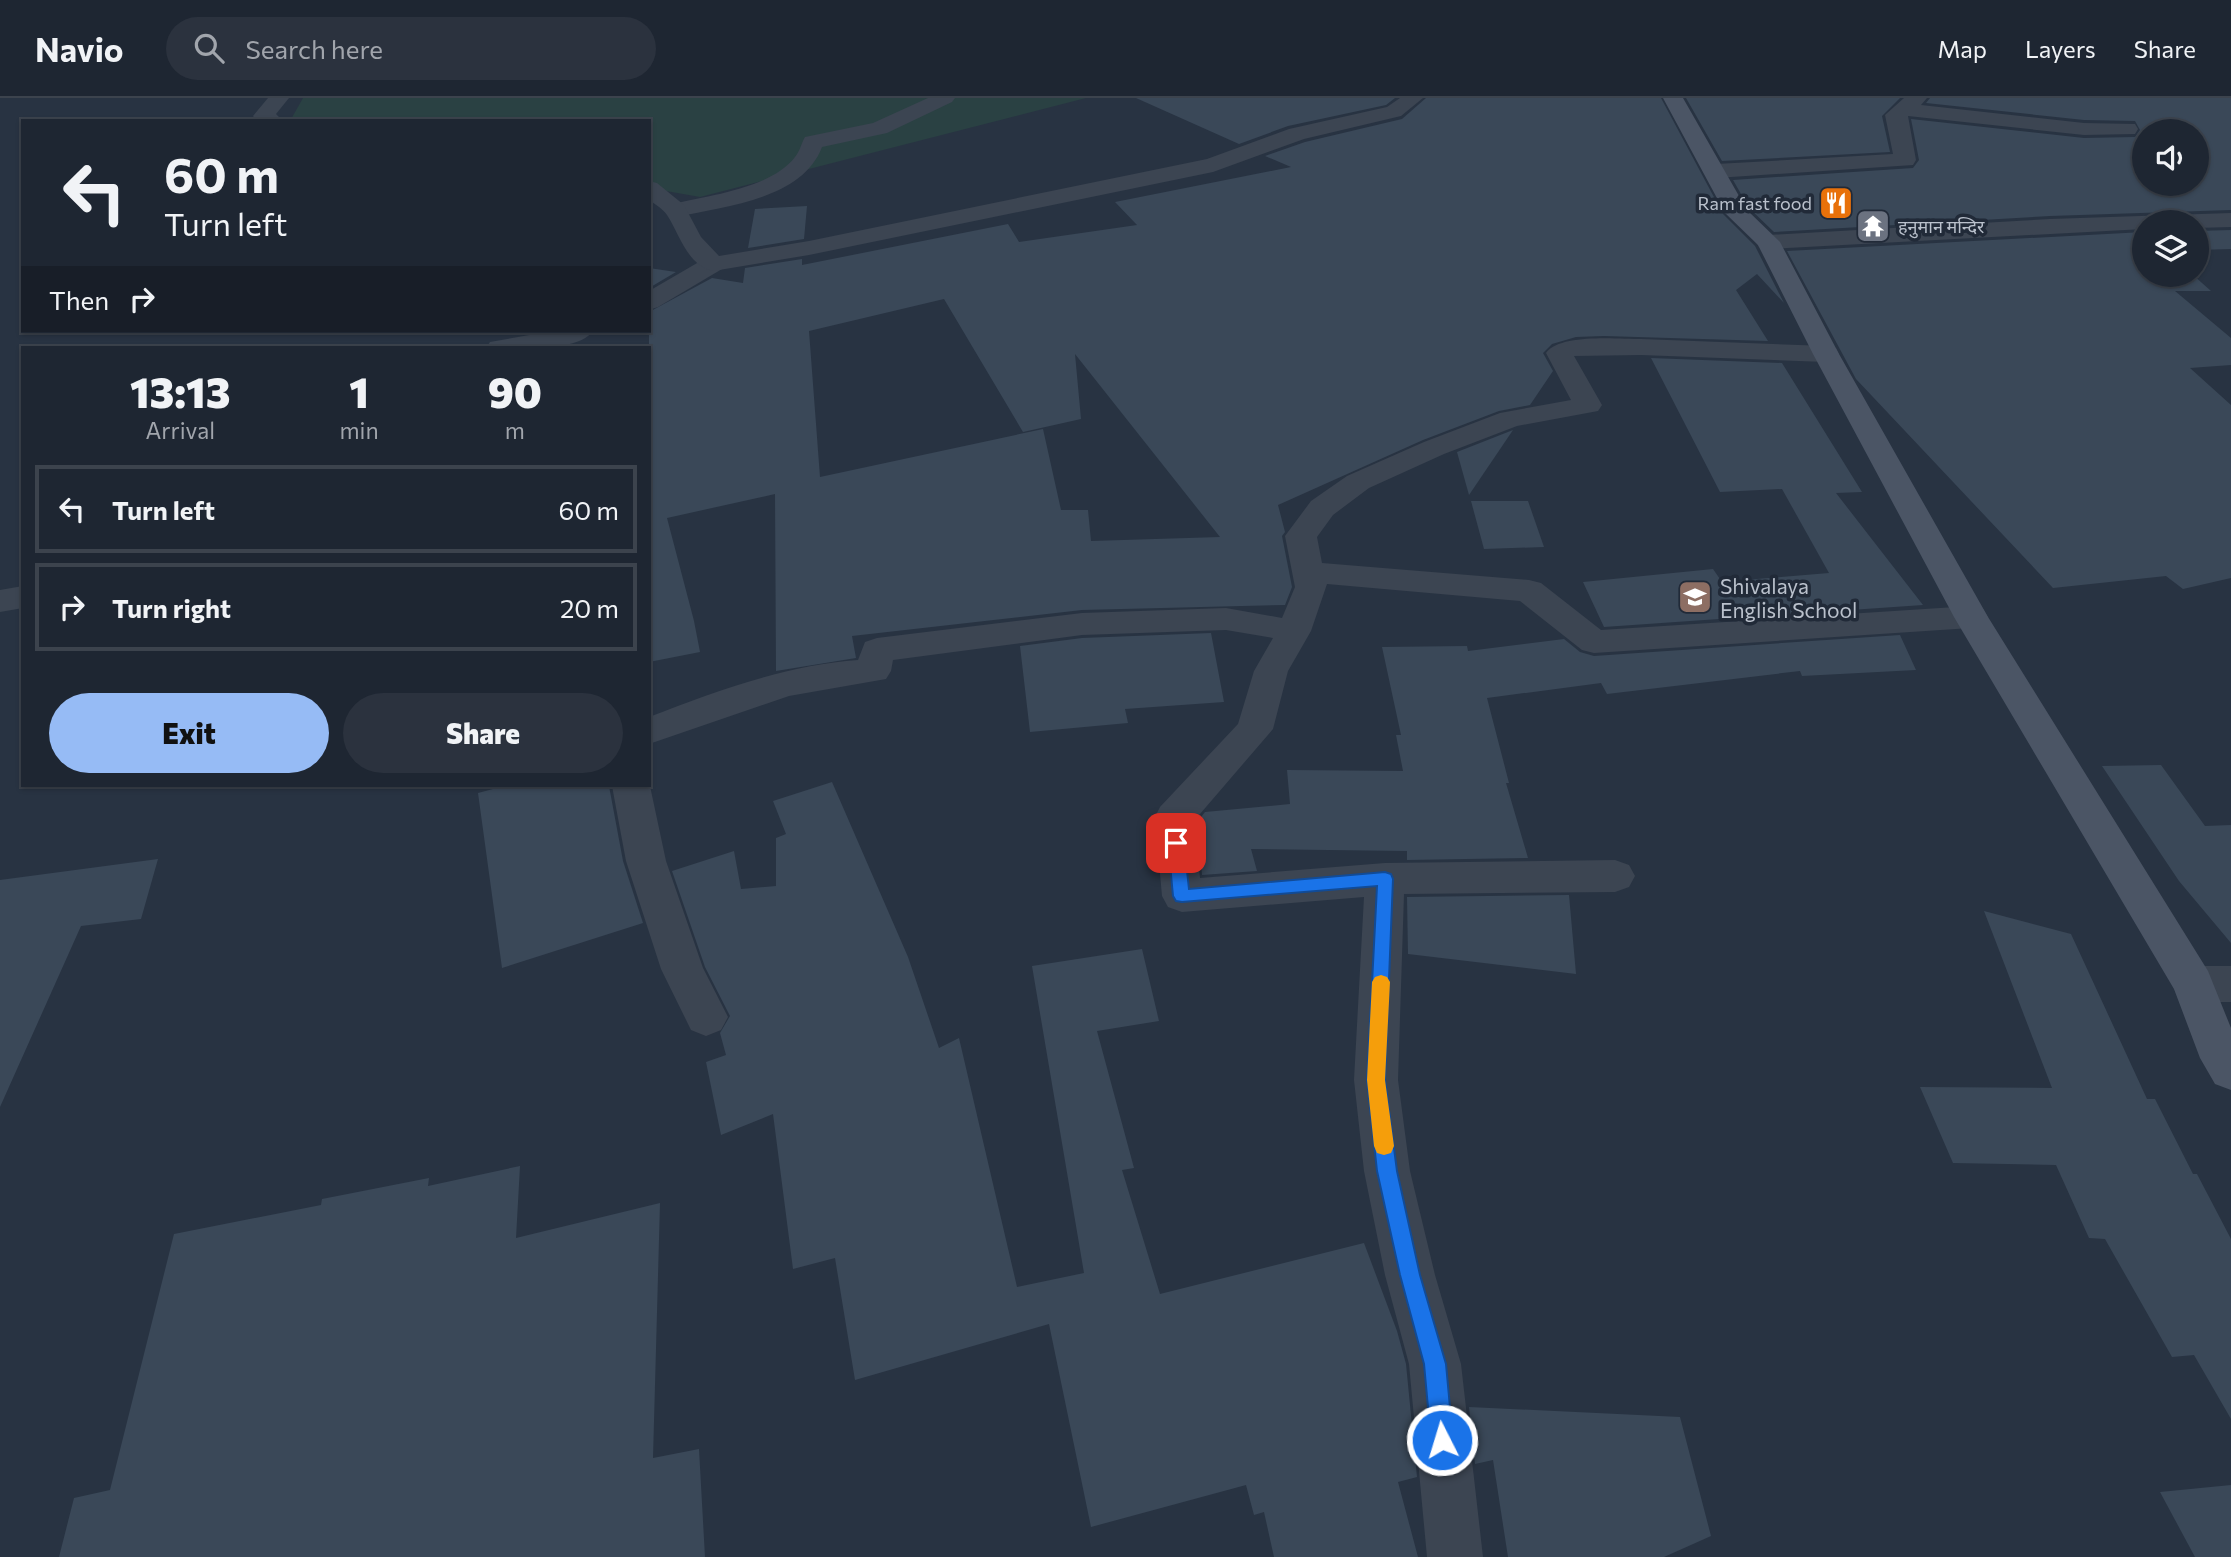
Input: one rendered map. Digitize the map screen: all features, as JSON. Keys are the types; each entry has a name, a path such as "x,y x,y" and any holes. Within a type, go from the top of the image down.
{"main road":[{"path":"1673,98 1737,213 1768,242 1970,617 2212,984 2215,1044 2231,1070"}],"street":[{"path":"269,119 264,116 279,98"},
{"path":"676,210 753,191 795,172 811,152 813,142 879,128 945,98"},
{"path":"651,301 713,264 809,248 1213,165 1297,134 1394,112 1413,98"},
{"path":"1716,171 1905,160 1896,115 1911,103 2057,127 2127,129"},
{"path":"651,190 676,210 690,240 713,264"},
{"path":"2209,221 2231,220"},
{"path":"1768,242 1986,232 2025,226 2132,222"},
{"path":"510,346 575,333"},
{"path":"1615,876 1385,879 1182,896 1174,817 1255,729 1270,671 1294,631 1311,587 1301,536 1322,508 1358,482 1434,447 1510,419 1588,405 1559,353 1570,348 1641,347 1826,354"},
{"path":"1308,572 1529,591 1594,642 1970,617"},
{"path":"0,601 21,597"},
{"path":"651,730 700,711 781,687 845,671 874,671 877,650 1082,624 1226,619 1294,631"},
{"path":"631,787 646,861 682,969 706,1017"},
{"path":"1385,879 1376,1080 1387,1171 1410,1275 1435,1364 1455,1557"}],"green space":[{"path":"303,98 1086,98 700,197 651,188 651,119 291,119"}],"building":[{"path":"1136,98 1395,98 1386,105 1288,126 1239,144"},
{"path":"1426,98 1661,98 1723,214 1755,246 1784,303 1757,274 1736,290 1768,341 1604,336 1576,337 1552,344 1543,353 1553,371 1530,405 1499,411 1423,440 1278,505 1285,532 1282,536 1292,587 1285,605 1082,610 852,636 856,658 776,671 775,494 667,518 700,652 651,662 651,311 712,278 743,283 745,268 802,259 802,265 1008,224 1019,242 1137,225 1115,202 1291,167 1265,156 1305,142 1402,119","holes":["944,299 1023,432 1081,419 1075,354 1220,537 1091,541 1088,510 1061,510 1043,429 820,477 809,331"]},
{"path":"1686,98 1900,98 1882,116 1890,152 1722,161"},
{"path":"1930,98 2231,98 2231,210 2132,210 2132,213 1774,232 1749,208 1733,180 1913,168 1919,160 1911,119 2084,138 2132,137 2132,196 2209,196 2209,119 2084,120 1926,103"},
{"path":"807,206 804,239 748,248 755,209"},
{"path":"2231,230 2231,249 2209,250 2209,231"},
{"path":"2132,233 2132,287 2206,287 2211,291 2175,291 2231,338 2231,365 2190,368 2231,405 2231,578 2183,589 2166,576 2053,588 1856,379 1787,251"},
{"path":"651,268 676,272 651,287"},
{"path":"1651,358 1782,363 1862,492 1836,493 1923,605 1604,627 1583,582 1713,569 1722,582 1829,573 1782,489 1720,492"},
{"path":"1513,430 1469,495 1457,452"},
{"path":"1471,501 1528,501 1544,547 1484,549"},
{"path":"1211,633 1224,702 1125,709 1128,723 1030,732 1020,646 1082,638"},
{"path":"1900,635 1916,670 1802,676 1800,671 1607,694 1601,683 1487,698 1509,783 1506,783 1528,858 1407,860 1407,851 1251,849 1257,871 1202,875 1197,822 1205,812 1290,804 1287,770 1403,771 1396,735 1401,735 1382,647 1467,646 1468,651 1564,639 1580,652 1594,656"},
{"path":"2161,765 2205,826 2231,825 2231,943 2179,881 2102,766"},
{"path":"832,782 908,957 939,1048 959,1038 1017,1287 1084,1273 1032,966 1142,949 1159,1021 1097,1031 1134,1168 1122,1170 1160,1294 1364,1243 1397,1331 1406,1364 1417,1477 1398,1482 1418,1557 1274,1557 1264,1512 1254,1515 1246,1485 1091,1527 1049,1324 855,1380 835,1258 793,1269 773,1114 721,1135 706,1062 726,1055 720,1033 730,1016 705,967 672,871 734,851 741,889 776,886 776,838 786,834 773,801"},
{"path":"500,787 609,787 623,861 643,923 502,968 478,793"},
{"path":"158,859 141,919 81,926 0,1107 0,880"},
{"path":"1569,895 1576,974 1408,954 1407,897"},
{"path":"1984,911 2071,934 2147,1099 2155,1099 2193,1174 2197,1174 2231,1239 2231,1419 2194,1355 2172,1357 2105,1239 2089,1238 2056,1165 1953,1163 1920,1087 2052,1088"},
{"path":"520,1166 516,1238 660,1203 653,1458 699,1449 705,1557 59,1557 74,1498 110,1490 174,1234 321,1205 322,1199 429,1178 428,1186"},
{"path":"1469,1407 1680,1417 1711,1536 1664,1557 1508,1557 1493,1460 1475,1464"},
{"path":"2231,1485 2231,1557 2195,1557 2160,1492"}],"slow traffic":[{"path":"1381,982 1376,1080 1384,1146"}],"place":[{"name":"Ram fast food","path":"1836,203"},
{"name":"हनुमान मन्दिर","path":"1873,226"},
{"name":"Shivalaya English School","path":"1695,597"}],"route":[{"path":"1176,843 1182,896 1385,879 1376,1080 1387,1171 1410,1275 1435,1364 1442,1440"}]}
